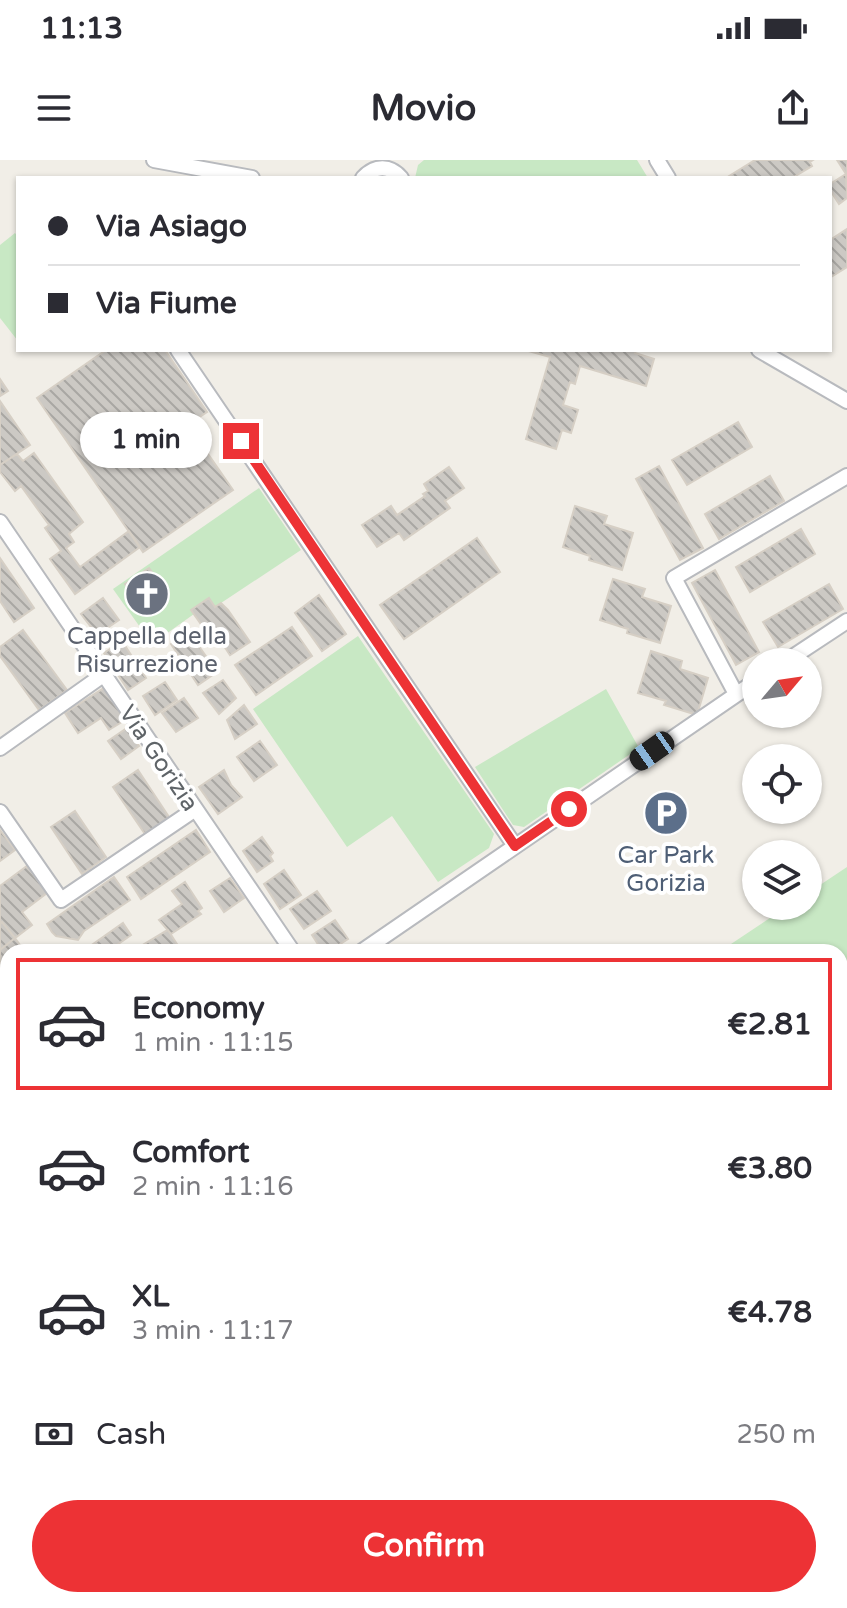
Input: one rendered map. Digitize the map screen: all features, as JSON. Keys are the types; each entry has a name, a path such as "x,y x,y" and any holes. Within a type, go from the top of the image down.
{"street":[{"path":"154,160 174,171 230,176"},
{"path":"366,176 383,164 400,176"},
{"path":"179,352 515,846"},
{"path":"762,352 847,401"},
{"path":"736,694 674,578 847,476"},
{"name":"Via Gorizia","path":"3,533 287,944"},
{"path":"806,648 847,621"},
{"path":"2,742 103,675"},
{"path":"373,944 742,690"},
{"path":"0,812 61,900 194,810"}],"green space":[{"path":"424,160 637,160 647,176 415,176 418,165"},
{"path":"16,234 16,338 0,318 0,245"},
{"path":"259,488 301,550 215,607 194,614 152,644 113,589"},
{"path":"358,636 494,834 489,848 438,882 392,816 347,847 253,709"},
{"path":"606,689 639,748 524,827 513,825 475,767"},
{"path":"847,867 847,944 731,944 767,920 822,920 822,884"}],"building":[{"path":"755,160 813,160 810,162 812,166 795,176 729,176"},
{"path":"837,160 847,160 847,174 846,174"},
{"path":"846,174 847,198 839,204 832,193 832,183"},
{"path":"847,229 847,267 832,276 832,239"},
{"path":"103,352 166,352 207,412 188,425 233,490 143,552 37,398"},
{"path":"532,352 635,352 654,359 646,386 580,366 575,384 570,382 563,405 578,410 571,433 562,430 556,449 526,439 550,357"},
{"path":"0,379 8,391 0,396"},
{"path":"0,401 30,445 0,465"},
{"path":"738,422 752,447 687,485 672,460"},
{"path":"34,453 83,522 69,534 74,542 66,548 80,567 129,531 140,547 75,594 50,559 61,551 45,528 49,525 21,486 15,491 0,472 0,465 17,454 23,461"},
{"path":"659,466 703,548 680,560 636,479"},
{"path":"449,467 464,488 445,501 450,508 404,540 399,533 377,547 362,525 391,506 397,515 425,496 423,494 428,491 424,484"},
{"path":"770,476 784,501 719,539 705,514"},
{"path":"575,506 607,516 604,524 633,533 622,570 589,560 590,556 563,547"},
{"path":"801,529 815,554 750,592 736,567"},
{"path":"477,538 500,572 404,639 380,605"},
{"path":"0,558 34,608 14,622 0,601"},
{"path":"149,568 165,590 141,607 125,584"},
{"path":"715,570 757,648 742,648 742,662 736,665 692,583"},
{"path":"613,579 645,589 642,597 671,606 660,643 627,633 628,629 600,620"},
{"path":"829,584 843,609 778,647 763,622"},
{"path":"319,595 346,634 322,651 295,613"},
{"path":"103,598 119,620 97,635 81,614"},
{"path":"209,598 215,607 221,603 228,610 250,642 230,655 218,637 212,640 191,610"},
{"path":"292,627 312,656 256,695 235,665"},
{"path":"23,630 67,690 39,710 0,656 0,647"},
{"path":"189,632 217,672 198,685 171,644"},
{"path":"122,641 146,678 128,690 104,653"},
{"path":"651,651 682,661 680,669 708,678 697,715 638,693"},
{"path":"223,680 236,698 219,714 203,693"},
{"path":"165,682 177,700 155,715 143,696"},
{"path":"104,688 125,720 109,730 101,718 78,733 65,713"},
{"path":"184,698 198,718 176,732 162,713"},
{"path":"244,705 257,724 235,739 227,720"},
{"path":"127,728 139,746 121,759 108,741"},
{"path":"260,741 277,765 254,781 237,757"},
{"path":"138,770 169,817 145,834 113,787"},
{"path":"224,770 231,785 242,797 218,814 199,787"},
{"path":"75,811 106,857 82,874 51,827"},
{"path":"0,830 15,850 0,861"},
{"path":"196,830 210,852 141,899 127,877"},
{"path":"262,837 273,853 270,856 273,861 257,872 243,851"},
{"path":"27,866 47,893 22,912 32,925 15,938 2,922 0,924 0,886"},
{"path":"284,870 301,895 280,909 264,884"},
{"path":"114,877 130,900 84,931 78,940 56,936 52,932 47,924"},
{"path":"230,878 244,898 224,912 210,891"},
{"path":"185,882 202,908 198,911 201,914 171,934 159,920 182,904 172,891"},
{"path":"317,891 331,911 304,929 290,909"},
{"path":"335,920 348,939 340,944 318,944 312,935"},
{"path":"2,922 15,938 8,944 0,944"},
{"path":"123,923 131,935 118,944 93,944"},
{"path":"166,931 177,944 144,944"}],"place":[{"name":"Cappella della Risurrezione","path":"147,594"},
{"name":"Car Park Gorizia","path":"666,813"}],"route":[{"path":"241,441 515,846 569,809"}]}
